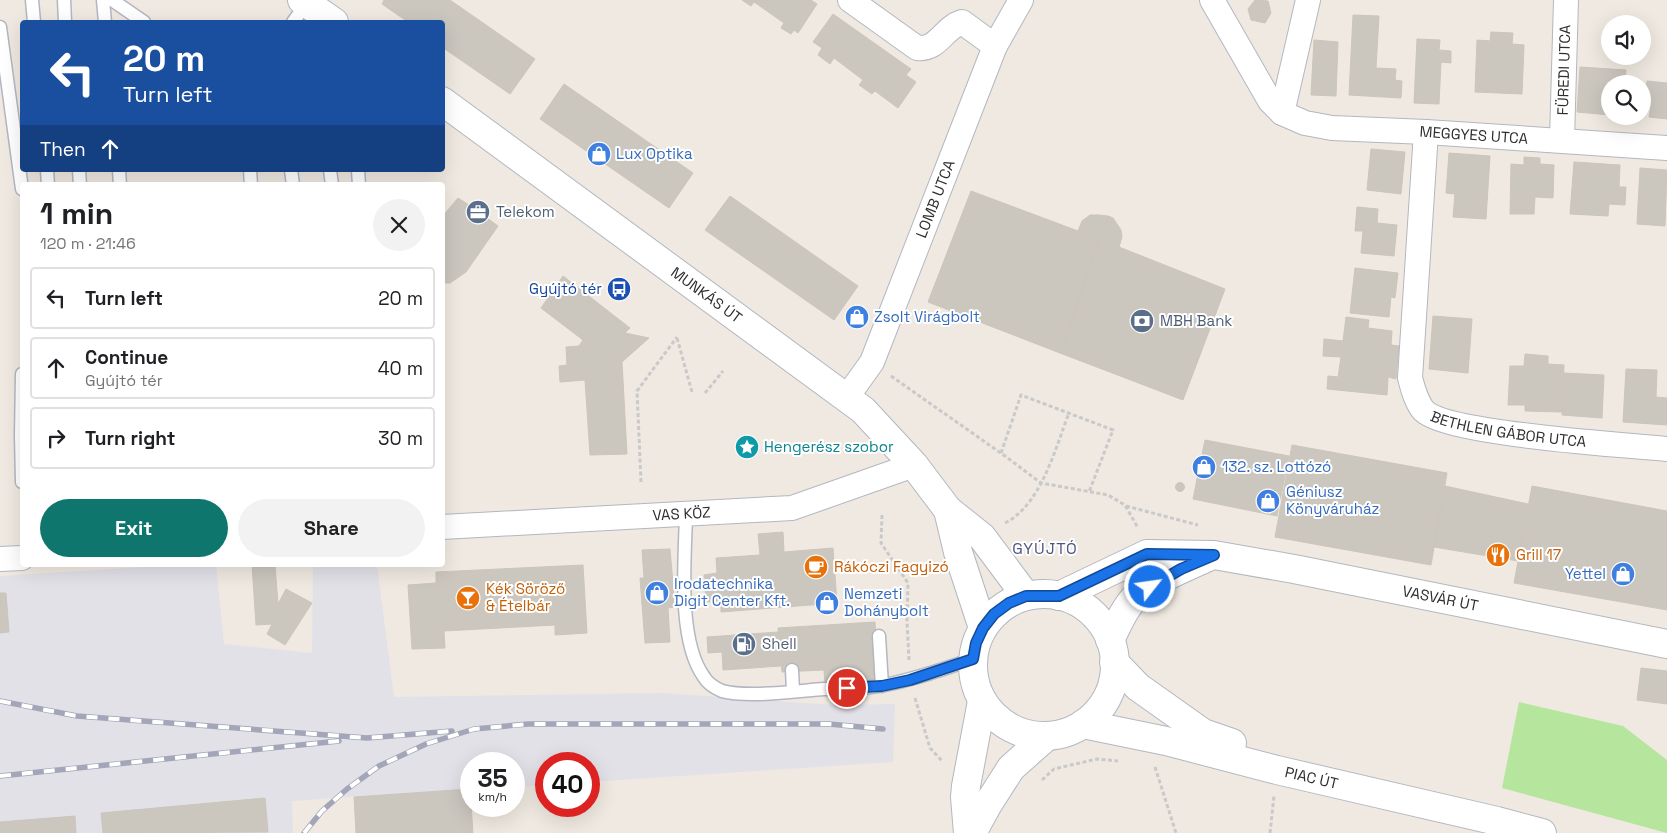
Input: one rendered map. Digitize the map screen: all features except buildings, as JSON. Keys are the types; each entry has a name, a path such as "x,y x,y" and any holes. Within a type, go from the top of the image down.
{"main road":[{"path":"301,9 329,20"},
{"name":"MUNKÁS ÚT","path":"445,103 864,410 914,465 948,510"},
{"path":"948,510 982,536 1026,596"},
{"path":"948,510 958,552 983,628"},
{"name":"VASVÁR ÚT","path":"1059,596 1147,554 1214,555 1294,569 1667,644"},
{"path":"1214,555 1181,569 1139,594 1123,615 1112,651 1112,683 1103,704 1094,715 1082,724 1066,733 1048,736 1032,735 1017,731 1003,724 982,701 974,681 973,659 976,643 983,628 994,614 1009,603 1026,596 1059,596 1076,602 1102,624 1112,651 1138,687 1203,733 1385,796"},
{"path":"968,833 966,786 982,701"},
{"name":"PIAC ÚT","path":"1082,724 1166,740 1269,768 1385,796 1496,827 1542,833"},
{"path":"972,833 1011,768 1048,736"}],"street":[{"path":"850,0 917,48 925,49 933,46 954,25 962,22 995,46"},
{"name":"LOMB UTCA","path":"847,398 872,362 995,46 1022,0"},
{"name":"MEGGYES UTCA","path":"1212,0 1270,102 1282,113 1305,123 1332,128 1562,140 1667,148"},
{"path":"1282,113 1308,0"},
{"name":"FÜREDI UTCA","path":"1562,140 1566,0"},
{"name":"BETHLEN GÁBOR UTCA","path":"1426,132 1410,378 1415,396 1424,410 1437,419 1495,432 1667,449"},
{"name":"VAS KÖZ","path":"445,527 792,508 914,465"},
{"path":"0,559 20,558"}],"lane":[{"path":"32,0 34,20"},
{"path":"64,0 65,20"},
{"path":"103,0 105,20"},
{"path":"112,0 141,20"},
{"path":"0,28 21,182"},
{"path":"686,514 686,612 689,642 696,665 713,687 722,691 753,693 882,686 910,680 973,659"},
{"path":"879,636 882,686"},
{"path":"792,670 794,691"}],"path":[{"path":"641,482 637,391 677,337 692,392"},
{"path":"872,362 1041,483 1108,495 1125,505 1198,525"},
{"path":"705,394 724,371"},
{"path":"1001,453 1021,395 1113,430 1089,492"},
{"path":"1000,526 1014,519 1028,506 1041,483 1069,413"},
{"path":"1125,505 1135,520 1142,536"},
{"path":"882,515 881,543 908,583 907,621 910,680 930,748 966,786"},
{"path":"1041,780 1054,769 1097,759 1126,762"},
{"path":"1154,764 1176,833"},
{"path":"1270,833 1274,795"}],"shaded area":[{"path":"142,567 216,567 224,644 312,653 313,567 377,567 394,697 663,693 834,705 895,704 893,762 600,781 600,752 535,752 535,786 525,786 525,752 460,752 460,790 292,801 293,833 0,833 0,576"}],"green space":[{"path":"1519,702 1623,726 1667,760 1667,833 1502,788"}],"railway":[{"path":"0,701 77,716 367,738 452,731"},
{"path":"304,833 322,811 347,789 379,766 426,744 474,729 528,724 829,724 883,729"},
{"path":"0,776 339,741"}],"place":[{"name":"Lux Optika","path":"599,154"},
{"name":"Telekom","path":"478,212"},
{"name":"Gyújtó tér","path":"619,289"},
{"name":"Zsolt Virágbolt","path":"857,317"},
{"name":"MBH Bank","path":"1142,321"},
{"name":"Hengerész szobor","path":"747,447"},
{"name":"132. sz. Lottózó","path":"1204,467"},
{"name":"Géniusz Könyváruház","path":"1268,501"},
{"name":"Grill 17","path":"1498,555"},
{"name":"Rákóczi Fagyizó","path":"816,567"},
{"name":"Yettel","path":"1623,574"},
{"name":"Irodatechnika Digit Center Kft.","path":"657,593"},
{"name":"Kék Söröző & Ételbár","path":"468,598"},
{"name":"Nemzeti Dohánybolt","path":"827,603"},
{"name":"Shell","path":"744,644"}],"district":[{"name":"GYÚJTÓ","path":"1045,548"}],"route":[{"path":"847,688 882,686 910,680 973,659 976,643 983,628 994,614 1009,603 1026,596 1059,596 1147,554 1214,555 1181,569 1150,587"}]}
